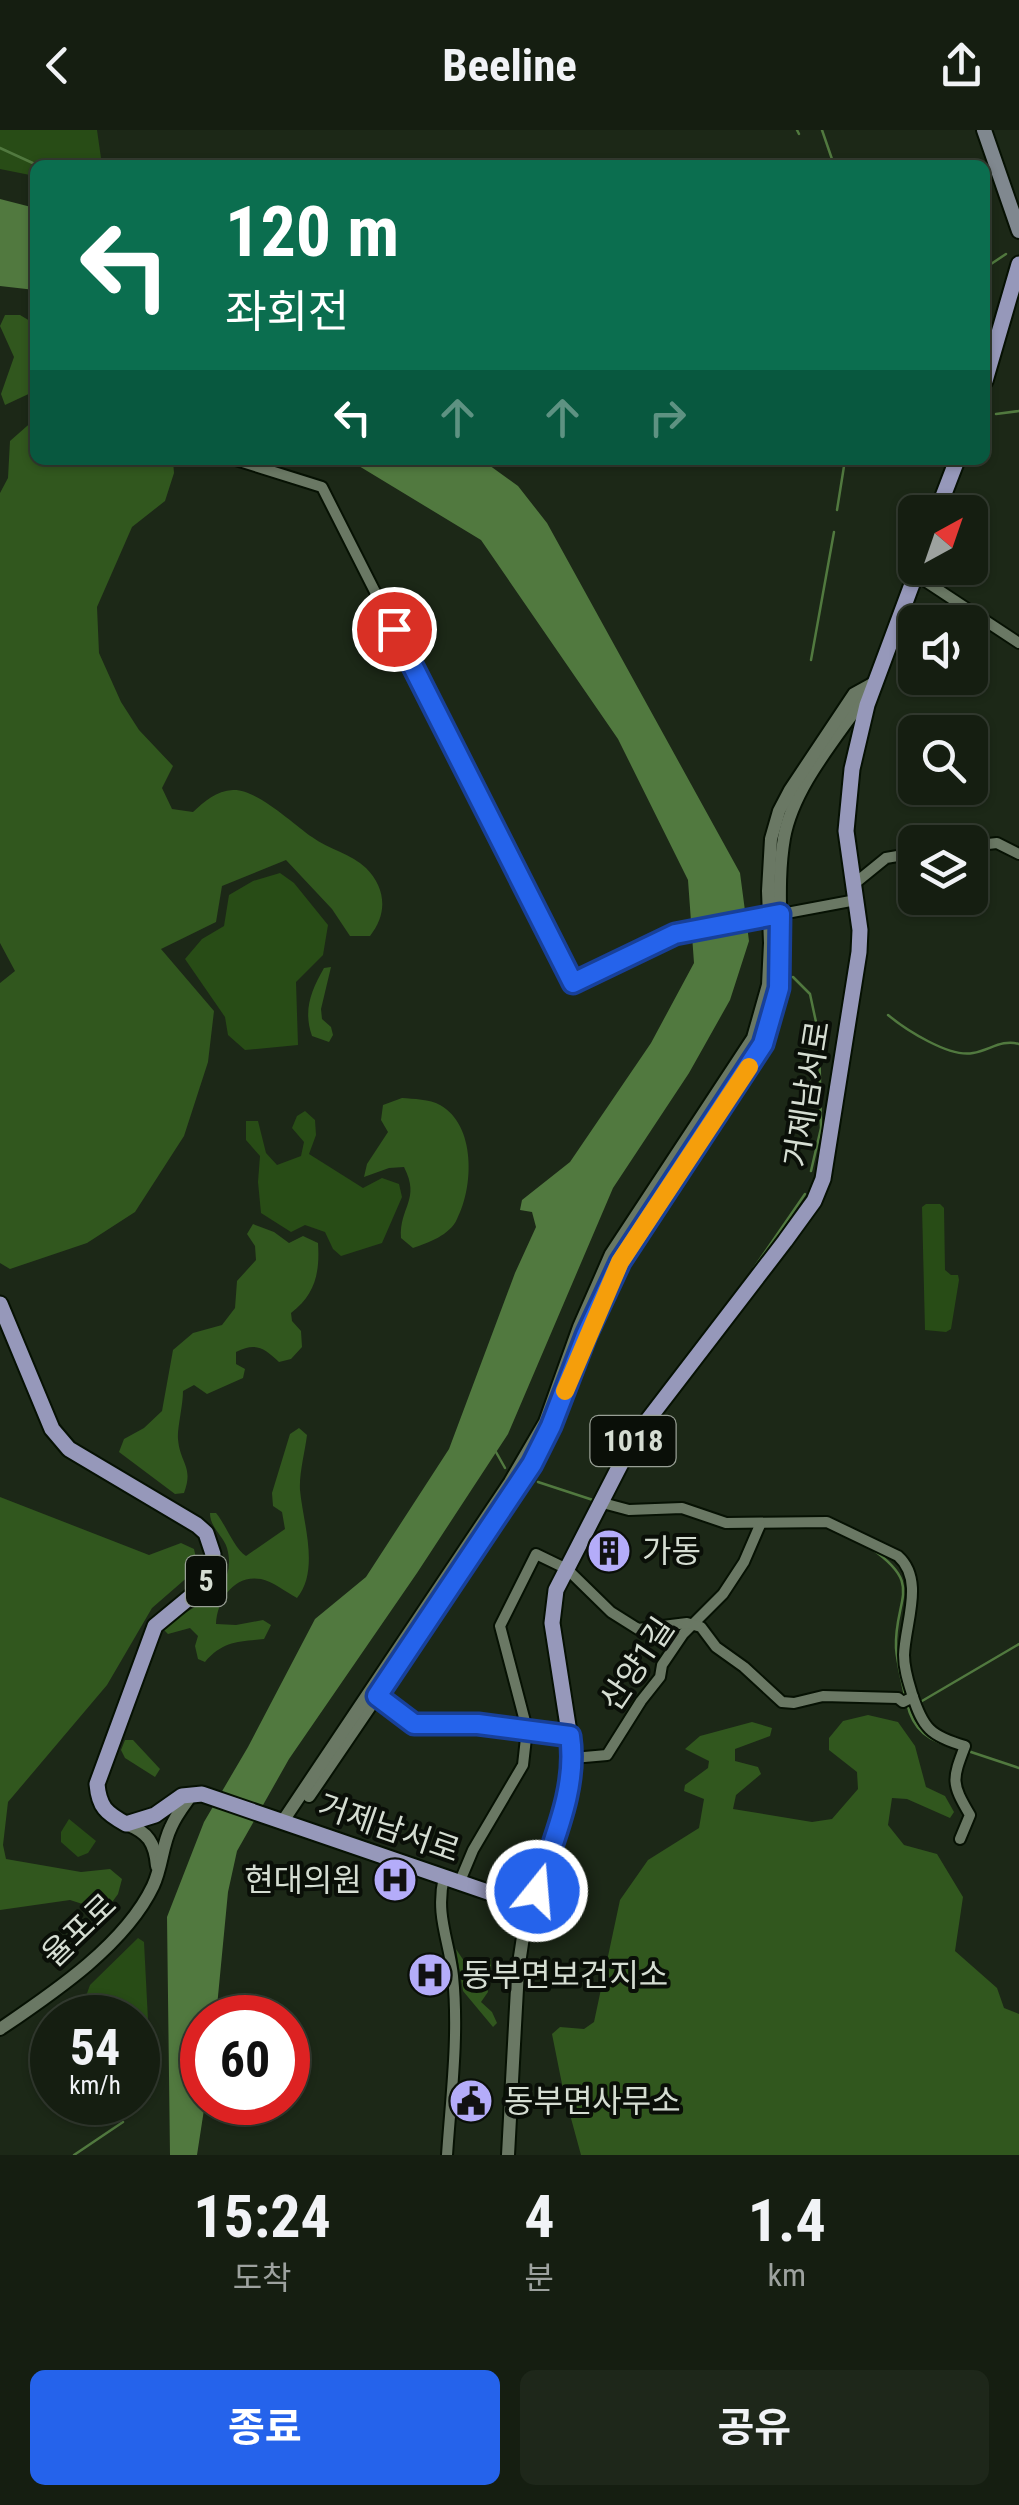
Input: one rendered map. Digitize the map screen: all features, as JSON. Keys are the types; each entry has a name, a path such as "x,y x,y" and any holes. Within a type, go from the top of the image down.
{"main road":[{"path":"984,130 1019,231"},
{"path":"990,366 1014,298 1019,264"},
{"path":"944,495 955,465"},
{"name":"거제남서로","path":"197,1794 514,1901 537,1891 568,1792 573,1758 552,1623 556,1590 634,1438 814,1201 826,1164 859,952 846,831 852,769 867,690 911,585"},
{"path":"840,733 852,732 856,744"},
{"name":"5","path":"0,1304 52,1428 69,1449 197,1526 206,1534 214,1554 201,1588 155,1626 97,1784 98,1802 108,1814 126,1824"},
{"path":"126,1824 155,1815 182,1796 197,1794"}],"street":[{"path":"252,465 322,487 573,983 675,934 768,916 855,892 886,858 898,856"},
{"path":"937,585 1019,643"},
{"path":"768,916 790,816 867,690"},
{"path":"281,1820 373,1694 510,1482 545,1422 579,1327 611,1254 753,1038 768,985 771,839 779,811 798,776 867,690"},
{"path":"988,844 997,843 1019,854"},
{"path":"599,1502 629,1510 682,1508 726,1523 827,1522 907,1564 912,1583 905,1670 908,1700 927,1730 965,1746 953,1779 970,1815 960,1839"},
{"name":"산양1길","path":"573,1758 607,1755 640,1701 660,1678 662,1665 694,1623 724,1594 760,1525"},
{"path":"447,2155 455,2053 453,1976 439,1900 523,1766 527,1728 500,1626 536,1554 566,1569 611,1612 638,1629 694,1623 701,1626 716,1647 744,1666 782,1702 823,1696 908,1700"},
{"path":"373,1694 414,1724 527,1728 570,1736"},
{"path":"281,1820 301,1786 308,1782 373,1694"},
{"name":"율포로","path":"0,2029 60,1988 124,1929 140,1909 158,1873 169,1829 197,1794"},
{"path":"126,1824 142,1830 151,1840 158,1873"},
{"path":"508,2155 518,1970 529,1896"}],"shaded area":[{"path":"0,130 97,130 101,160 30,160 30,175 0,169"},
{"path":"0,199 30,207 30,289 0,286"},
{"path":"5,315 20,315 30,321 30,393 5,405 1,394 14,357 0,326"},
{"path":"30,423 30,465 173,465 165,501 132,527 97,607 99,653 121,702 139,730 173,766 162,788 172,809 193,812 211,797 227,791 253,795 318,841 360,863 378,885 382,911 370,936 350,936 332,909 286,860 222,886 216,922 161,949 214,1011 208,1062 184,1136 135,1212 87,1243 10,1269 0,1263 0,983 15,971 0,943 0,493 8,478 10,441"},
{"path":"357,465 489,465 518,486 547,523 740,873 749,941 730,1000 689,1073 613,1188 508,1434 289,1759 237,1851 228,1892 218,1995 180,1995 180,2125 202,2125 197,2155 170,2155 167,1917 204,1822 315,1619 366,1577 449,1449 536,1227 532,1212 520,1210 522,1200 570,1162 651,1043 694,963 688,880 618,739 481,540"},
{"path":"280,873 294,883 328,925 323,955 296,982 298,1045 245,1050 228,1035 225,1017 185,959 202,939 224,926 229,895 253,881"},
{"path":"331,967 321,1009 322,1019 333,1035 329,1042 312,1036 308,1009 319,976 324,968"},
{"path":"402,1098 431,1102 452,1114 466,1141 468,1158 467,1190 454,1225 438,1238 413,1248 401,1238 410,1196 404,1167 364,1177 367,1164 388,1132 381,1120 383,1105"},
{"path":"305,1111 315,1120 316,1135 309,1154 363,1188 382,1178 399,1184 402,1197 382,1243 341,1256 325,1232 305,1225 291,1232 261,1213 260,1156 246,1140 246,1121 258,1121 266,1153 277,1165 301,1156 304,1142 292,1128 297,1116"},
{"path":"940,1204 944,1208 945,1270 958,1275 959,1280 951,1329 946,1332 925,1330 922,1207"},
{"path":"253,1224 289,1243 303,1236 318,1243 314,1282 306,1299 291,1313 292,1321 301,1331 302,1347 291,1359 279,1362 259,1348 243,1349 236,1352 236,1364 245,1369 243,1378 207,1394 194,1385 183,1391 178,1439 188,1477 184,1493 175,1494 119,1452 124,1439 144,1428 162,1411 173,1350 193,1333 222,1325 235,1308 237,1281 256,1260 255,1246 247,1234"},
{"path":"299,1428 307,1435 300,1483 309,1560 304,1587 297,1598 261,1579 235,1585 220,1606 216,1624 263,1620 271,1625 264,1639 225,1646 205,1662 198,1659 198,1636 190,1628 168,1634 163,1629 209,1597 226,1577 227,1548 210,1513 216,1513 246,1556 285,1529 282,1512 273,1506 272,1493 290,1434"},
{"path":"0,1497 149,1555 181,1543 194,1549 198,1568 152,1608 107,1685 8,1802 3,1845 6,1859 81,1872 110,1869 122,1879 110,1905 95,1908 70,1900 0,1910"},
{"path":"868,1715 898,1722 915,1746 926,1787 945,1796 954,1812 950,1818 907,1799 892,1798 888,1825 904,1845 937,1854 963,1897 955,1951 997,1988 1004,2008 1019,2014 1019,2155 581,2155 552,2034 560,2027 584,2029 594,2022 620,1900 648,1860 699,1828 704,1799 684,1791 685,1785 708,1768 709,1761 685,1749 700,1736 752,1722 772,1728 770,1736 735,1749 735,1761 758,1767 761,1774 736,1795 733,1809 812,1822 832,1819 858,1789 857,1772 829,1750 829,1738 843,1721"},
{"path":"125,1740 133,1740 160,1769 155,1777 125,1758 121,1750"},
{"path":"69,1819 96,1841 88,1853 78,1857 61,1842 61,1832"},
{"path":"138,1938 144,1942 147,1995 86,1995 90,1985"},
{"path":"456,1949 464,1961 491,1959 491,1970 487,1972 473,1966 466,1968 469,1986 478,1983 487,1987 481,2002 492,2012 497,2023 493,2027 463,1991"}],"waterway":[{"path":"797,130 799,134"},
{"path":"822,130 832,160"},
{"path":"0,148 30,162"},
{"path":"990,265 1006,254"},
{"path":"996,414 1019,411"},
{"path":"837,510 844,465"},
{"path":"811,660 834,532"},
{"path":"793,977 810,994 819,1036 821,1128 811,1171"},
{"path":"888,1015 917,1035 953,1051 973,1053 1001,1044 1019,1044"},
{"path":"754,1268 805,1194"},
{"path":"496,1452 505,1468"},
{"path":"538,1482 593,1500"},
{"path":"872,1549 898,1573 902,1583 896,1648 905,1696"},
{"path":"922,1701 1019,1644"},
{"path":"907,1703 913,1721 924,1733 956,1748"},
{"path":"968,1751 1019,1768"},
{"path":"74,2155 119,2125"}],"slow traffic":[{"path":"565,1391 620,1262 749,1067"}],"place":[{"name":"가동","path":"609,1551"},
{"name":"현대의원","path":"395,1880"},
{"name":"동부면보건지소","path":"430,1975"},
{"name":"동부면사무소","path":"471,2101"}],"route":[{"path":"394,629 573,983 675,934 780,914 779,988 763,1044 620,1262 532,1464 377,1696 414,1724 478,1724 570,1736 573,1758 568,1792 537,1891"}]}
